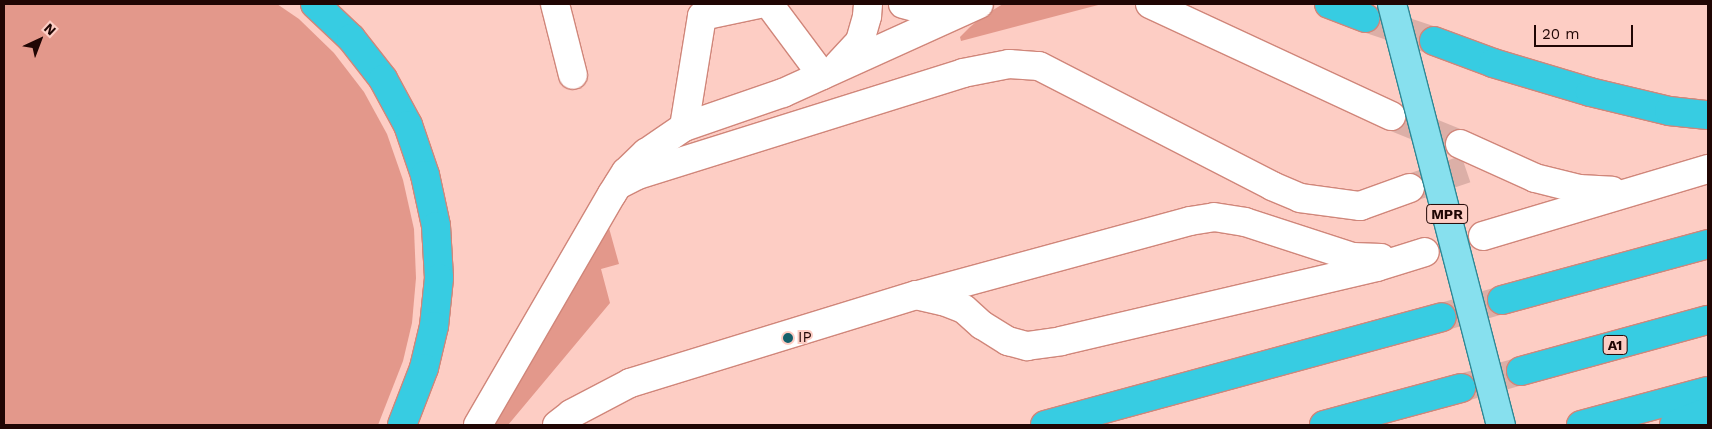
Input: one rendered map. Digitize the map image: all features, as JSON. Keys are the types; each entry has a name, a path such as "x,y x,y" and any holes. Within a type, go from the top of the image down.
{"highway":[{"path":"315,4 351,38 383,79 408,124 425,175 436,226 439,278 434,326 424,368 402,425"},
{"path":"1329,4 1365,18"},
{"path":"1434,41 1493,63 1590,92 1669,111 1708,115"},
{"path":"1502,300 1708,244"},
{"path":"1045,425 1442,317"},
{"name":"A1","path":"1521,371 1708,320"},
{"path":"1324,425 1461,388"},
{"path":"1580,425 1708,391"},
{"path":"1674,425 1708,412"}],"main road":[{"name":"MPR","path":"1392,4 1501,425"}],"lane":[{"path":"555,4 573,74"},
{"path":"684,127 702,16 759,4"},
{"path":"769,4 826,74"},
{"path":"826,74 846,57 860,41 867,16 868,4"},
{"path":"903,4 932,12 975,5"},
{"path":"1150,4 1391,116"},
{"path":"478,425 626,172 646,153 684,127 783,93 975,5"},
{"path":"618,185 638,175 963,73 1009,64 1039,66 1272,186 1299,198 1360,206 1410,188"},
{"path":"1463,157 1496,159 1535,178 1579,189 1631,192"},
{"path":"1483,236 1708,169"},
{"path":"557,425 571,414 630,383 916,295 1190,221 1214,218 1245,222 1353,257 1414,256 1060,341 1027,346 1008,340 982,326 964,309 943,301 916,295"}],"shaded area":[{"path":"4,4 277,4 299,19 334,53 364,92 387,134 403,180 414,229 416,278 412,323 403,361 378,425 4,425"},
{"path":"1003,4 1102,4 961,41 960,37 970,27 983,16"},
{"path":"609,228 619,264 601,269 610,303 508,425 493,425 603,233"}],"tunnel":[{"path":"1365,18 1434,41"},
{"path":"1391,116 1460,144"},
{"path":"1410,188 1466,169"},
{"path":"1442,317 1502,300"},
{"path":"1461,388 1521,371"}],"place":[{"name":"IP","path":"788,338"}]}
